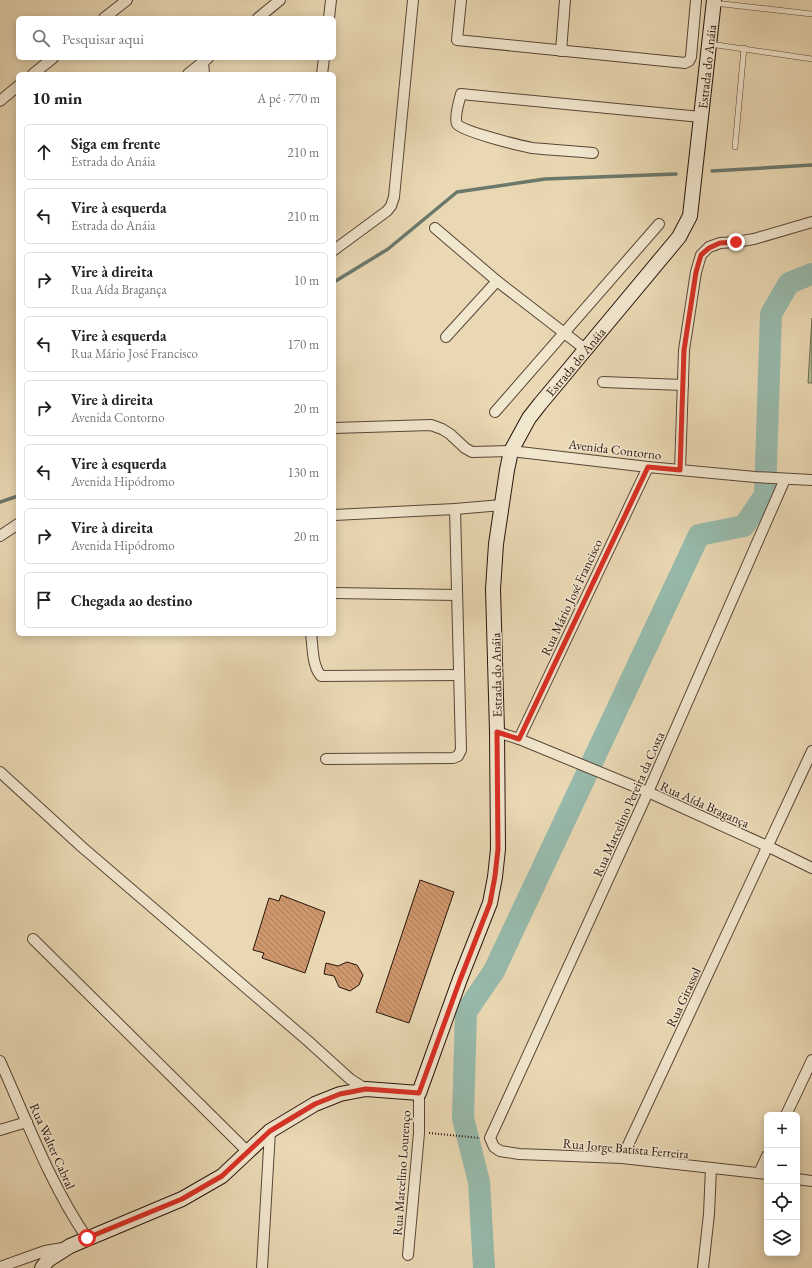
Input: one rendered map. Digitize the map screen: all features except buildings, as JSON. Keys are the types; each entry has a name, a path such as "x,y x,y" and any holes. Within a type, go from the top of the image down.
{"street":[{"path":"107,16 127,0"},
{"path":"260,16 280,0"},
{"path":"328,16 331,0"},
{"path":"336,249 387,211 391,206 394,197 413,0"},
{"path":"461,0 457,40 684,63 689,61 691,57 696,0"},
{"path":"561,51 565,0"},
{"name":"Estrada do Anáia","path":"419,1093 490,903 495,876 498,849 497,732 493,589 496,544 511,451 529,418 679,237 686,225 690,216 713,1"},
{"path":"36,72 51,60"},
{"path":"190,72 205,60"},
{"path":"204,72 205,60"},
{"path":"322,72 324,60"},
{"path":"0,101 16,88"},
{"path":"593,153 531,148 460,128 457,124 456,118 461,94 701,117"},
{"path":"680,470 684,350 696,272 701,255 709,248 720,243 754,239 812,222"},
{"path":"495,412 659,224"},
{"path":"435,228 497,281 585,349"},
{"path":"446,337 497,281"},
{"path":"603,382 683,385"},
{"name":"Avenida Contorno","path":"336,428 431,425 450,434 465,448 472,452 511,451 648,467 755,477 812,480"},
{"name":"Rua Mário José Francisco","path":"519,739 648,467"},
{"name":"Rua Marcelino Pereira da Costa","path":"485,1138 648,792 783,479"},
{"path":"336,515 502,505"},
{"path":"326,759 453,758 458,756 461,750 455,509"},
{"path":"0,536 16,525"},
{"path":"336,593 457,594"},
{"path":"311,636 316,666 321,676 459,675"},
{"name":"Rua Aída Bragança","path":"497,732 519,739 603,775 648,792 812,868"},
{"name":"Rua Girassol","path":"622,1158 812,751"},
{"path":"0,772 82,847 308,1041 350,1079 366,1089"},
{"path":"33,939 248,1152"},
{"path":"787,1112 812,1060"},
{"name":"Rua Walter Cabral","path":"0,1061 65,1205 87,1238"},
{"path":"42,1268 48,1260 70,1246 182,1199 222,1176 270,1131 315,1104 340,1094 366,1089 419,1093"},
{"name":"Rua Marcelino Lourenço","path":"408,1255 419,1133 419,1093"},
{"path":"0,1130 28,1122"},
{"path":"262,1268 270,1131"},
{"name":"Rua Jorge Batista Ferreira","path":"485,1138 494,1148 500,1151 519,1154 622,1158 763,1174"},
{"path":"703,1268 709,1214 711,1168"},
{"path":"800,1179 812,1181"},
{"path":"0,1267 45,1251 70,1246"}],"lane":[{"path":"713,1 812,14"},
{"path":"709,44 812,58"},
{"path":"735,147 744,48"}],"path":[{"path":"433,1133 485,1138"}],"green space":[{"path":"812,318 812,383 808,383"}],"waterway":[{"path":"712,171 812,165"},
{"path":"336,281 388,249 457,192 545,179 676,174"},
{"path":"484,1268 479,1182 463,1118 466,1012 494,971 699,535 744,526 765,495 771,314 789,283 812,274"},
{"path":"0,502 16,497"}],"route":[{"path":"87,1238 149,1214 182,1199 222,1176 270,1131 315,1104 340,1094 366,1089 419,1093 490,903 498,849 497,732 519,739 648,467 680,470 684,350 696,272 701,255 709,248 720,243 736,242"}]}
